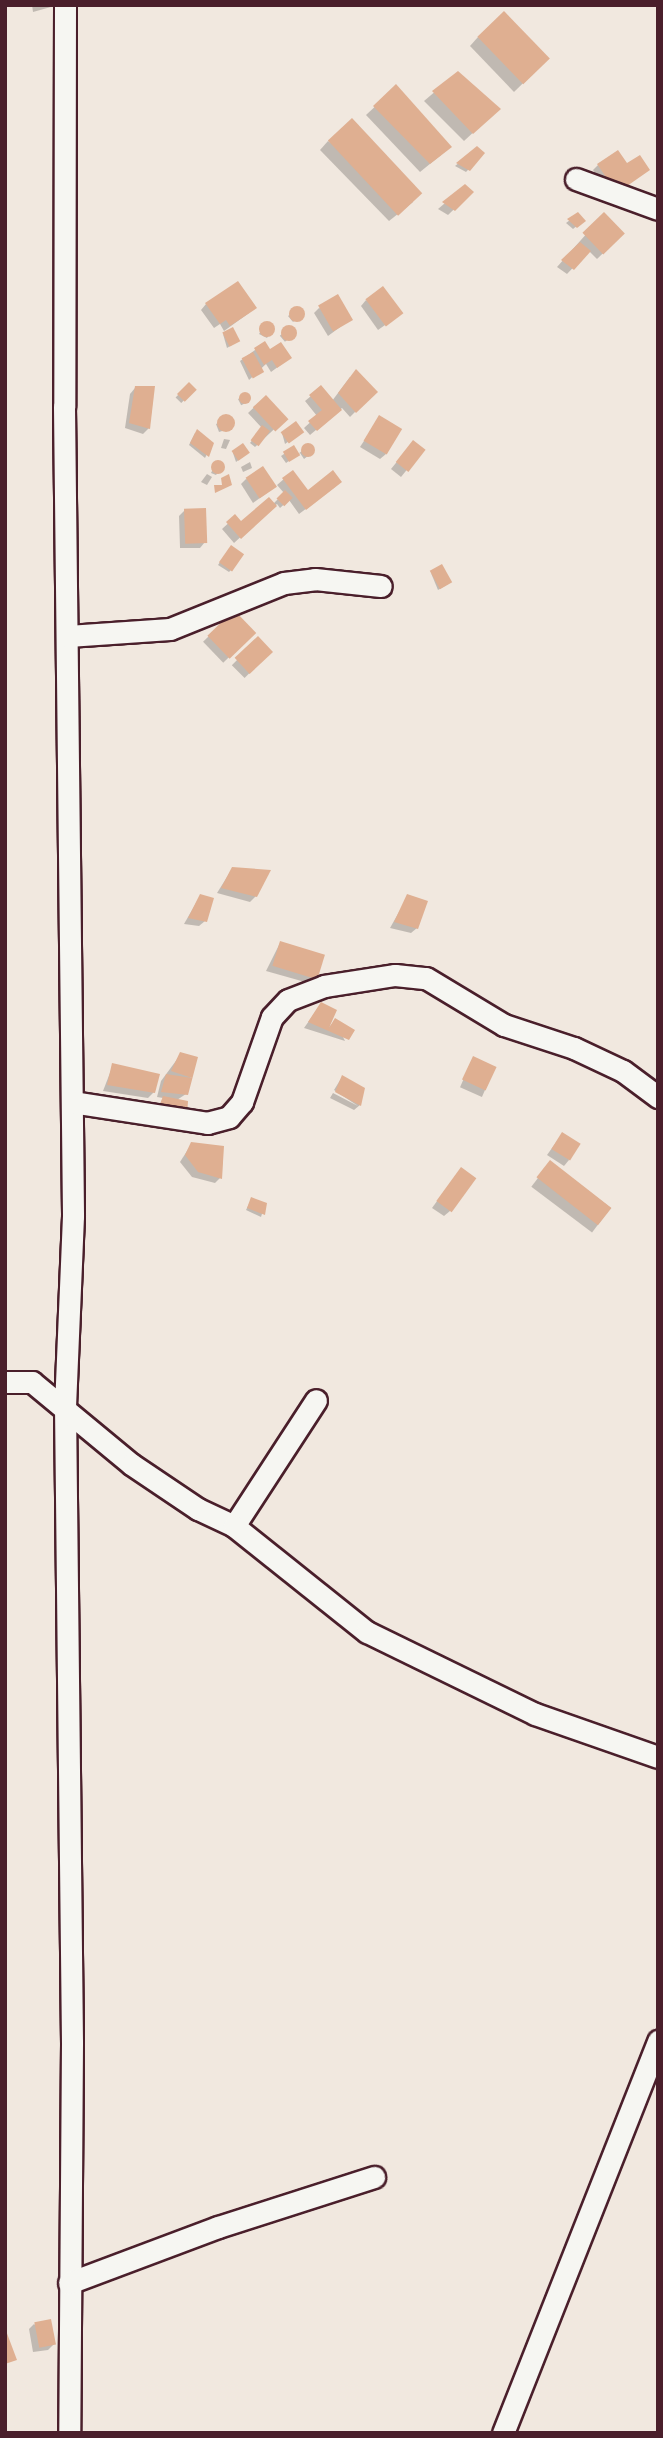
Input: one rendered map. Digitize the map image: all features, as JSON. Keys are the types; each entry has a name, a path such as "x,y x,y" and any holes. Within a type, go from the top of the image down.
{"street":[{"path":"65,5 73,1216 65,1406 72,2043 69,2433"},
{"path":"576,179 658,209"},
{"path":"68,636 170,629 233,600 284,583 316,579 381,586"},
{"path":"72,1102 207,1123 229,1117 242,1102 272,1017 288,1000 324,986 395,975 426,978 504,1025 574,1048 623,1071 658,1097"},
{"path":"5,1382 32,1382 65,1406 131,1464 198,1509 234,1526 368,1632 536,1714 658,1757"},
{"path":"234,1526 316,1401"},
{"path":"503,2433 658,2041"},
{"path":"69,2283 218,2227 374,2177"}],"building":[{"path":"504,11 550,58 523,84 477,37"},
{"path":"458,71 501,109 473,134 432,91"},
{"path":"396,84 452,147 430,164 373,106"},
{"path":"352,118 422,193 398,216 328,141"},
{"path":"477,146 485,153 470,171 456,163"},
{"path":"618,150 627,163 640,155 650,170 617,193 597,164"},
{"path":"465,184 474,192 455,211 442,202"},
{"path":"578,212 586,221 577,228 567,219"},
{"path":"604,212 625,234 603,254 582,233"},
{"path":"580,242 591,251 574,270 561,260"},
{"path":"238,281 257,308 230,326 226,320 220,324 205,303"},
{"path":"383,286 403,313 386,326 365,299"},
{"path":"338,294 353,320 333,331 318,306"},
{"path":"297,306 305,314 297,322 289,314"},
{"path":"267,321 275,329 267,337 259,329"},
{"path":"289,325 297,333 289,341 281,333"},
{"path":"233,327 240,341 230,347 222,332"},
{"path":"265,341 270,349 281,342 292,358 277,368 272,360 264,365 254,348"},
{"path":"253,352 264,372 253,378 242,358"},
{"path":"356,369 378,392 356,413 338,393"},
{"path":"189,382 197,390 185,402 177,394"},
{"path":"321,385 342,410 317,431 308,421 322,410 309,395"},
{"path":"135,386 155,386 150,429 129,423"},
{"path":"245,392 251,398 245,404 239,398"},
{"path":"266,395 289,419 275,431 253,407"},
{"path":"226,414 232,417 235,423 232,429 226,432 220,429 217,423 220,417"},
{"path":"379,415 402,429 387,455 364,441"},
{"path":"296,421 304,432 289,443 281,432"},
{"path":"262,425 270,431 259,446 251,440"},
{"path":"197,429 214,443 209,457 190,443"},
{"path":"413,440 426,450 408,472 396,462"},
{"path":"243,443 250,453 238,461 232,451"},
{"path":"305,443 311,443 315,450 311,457 305,457 301,453 301,447"},
{"path":"294,445 300,455 289,462 283,452"},
{"path":"218,460 223,462 223,472 218,474 213,472 211,467 213,462"},
{"path":"263,466 277,487 260,498 246,478"},
{"path":"293,470 308,490 333,470 342,482 306,510 282,478"},
{"path":"229,474 232,485 215,493 214,485 222,485 221,478"},
{"path":"285,490 293,498 284,506 277,498"},
{"path":"269,497 277,506 241,539 226,522 235,514 241,521"},
{"path":"206,508 207,543 185,544 184,509"},
{"path":"231,545 244,554 232,571 219,562"},
{"path":"442,564 452,582 440,589 430,571"},
{"path":"234,610 256,633 230,659 207,636"},
{"path":"258,636 273,652 250,674 235,658"},
{"path":"232,867 271,870 257,897 221,888"},
{"path":"200,894 214,898 207,922 188,918"},
{"path":"407,894 428,901 418,929 394,922"},
{"path":"280,941 325,955 317,980 272,966"},
{"path":"321,1002 337,1010 329,1028 335,1018 355,1030 349,1040 308,1022"},
{"path":"180,1052 198,1057 188,1095 161,1092 166,1074 192,1078 171,1071"},
{"path":"473,1056 497,1067 486,1091 462,1080"},
{"path":"112,1063 160,1074 155,1093 107,1085"},
{"path":"342,1075 365,1088 361,1106 335,1092"},
{"path":"163,1096 188,1101 187,1115 158,1110"},
{"path":"562,1132 581,1144 570,1161 551,1149"},
{"path":"191,1142 224,1146 222,1179 198,1172 185,1155"},
{"path":"550,1160 611,1208 598,1225 536,1177"},
{"path":"461,1167 476,1178 452,1212 436,1201"},
{"path":"251,1197 267,1203 265,1215 247,1208"},
{"path":"51,2319 56,2345 39,2348 34,2322"},
{"path":"5,2328 17,2360 5,2364"}]}
